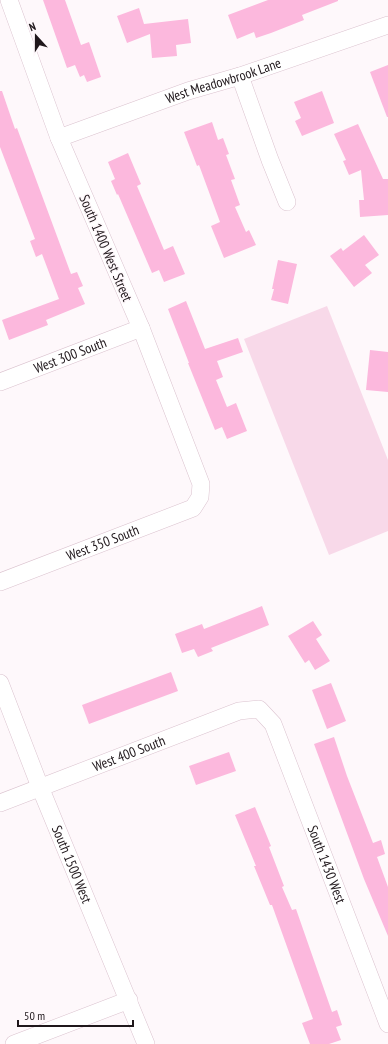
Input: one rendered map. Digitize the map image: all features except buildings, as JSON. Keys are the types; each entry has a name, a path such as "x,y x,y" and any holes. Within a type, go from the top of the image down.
{"street":[{"name":"South 1400 West Street","path":"9,0 59,138 140,328 201,484 200,496"},
{"name":"West Meadowbrook Lane","path":"59,138 188,91 240,76 388,25"},
{"path":"240,76 270,160 288,202"},
{"name":"West 300 South","path":"0,382 140,328"},
{"name":"West 350 South","path":"0,582 193,508 200,496"},
{"name":"South 1500 West","path":"0,683 40,787 146,1044"},
{"name":"West 400 South","path":"0,803 239,711 260,709"},
{"name":"South 1430 West","path":"260,709 273,724 388,1024"},
{"path":"14,1044 129,1000"}],"shaded area":[{"path":"327,306 388,460 388,531 329,555 244,339"}]}
